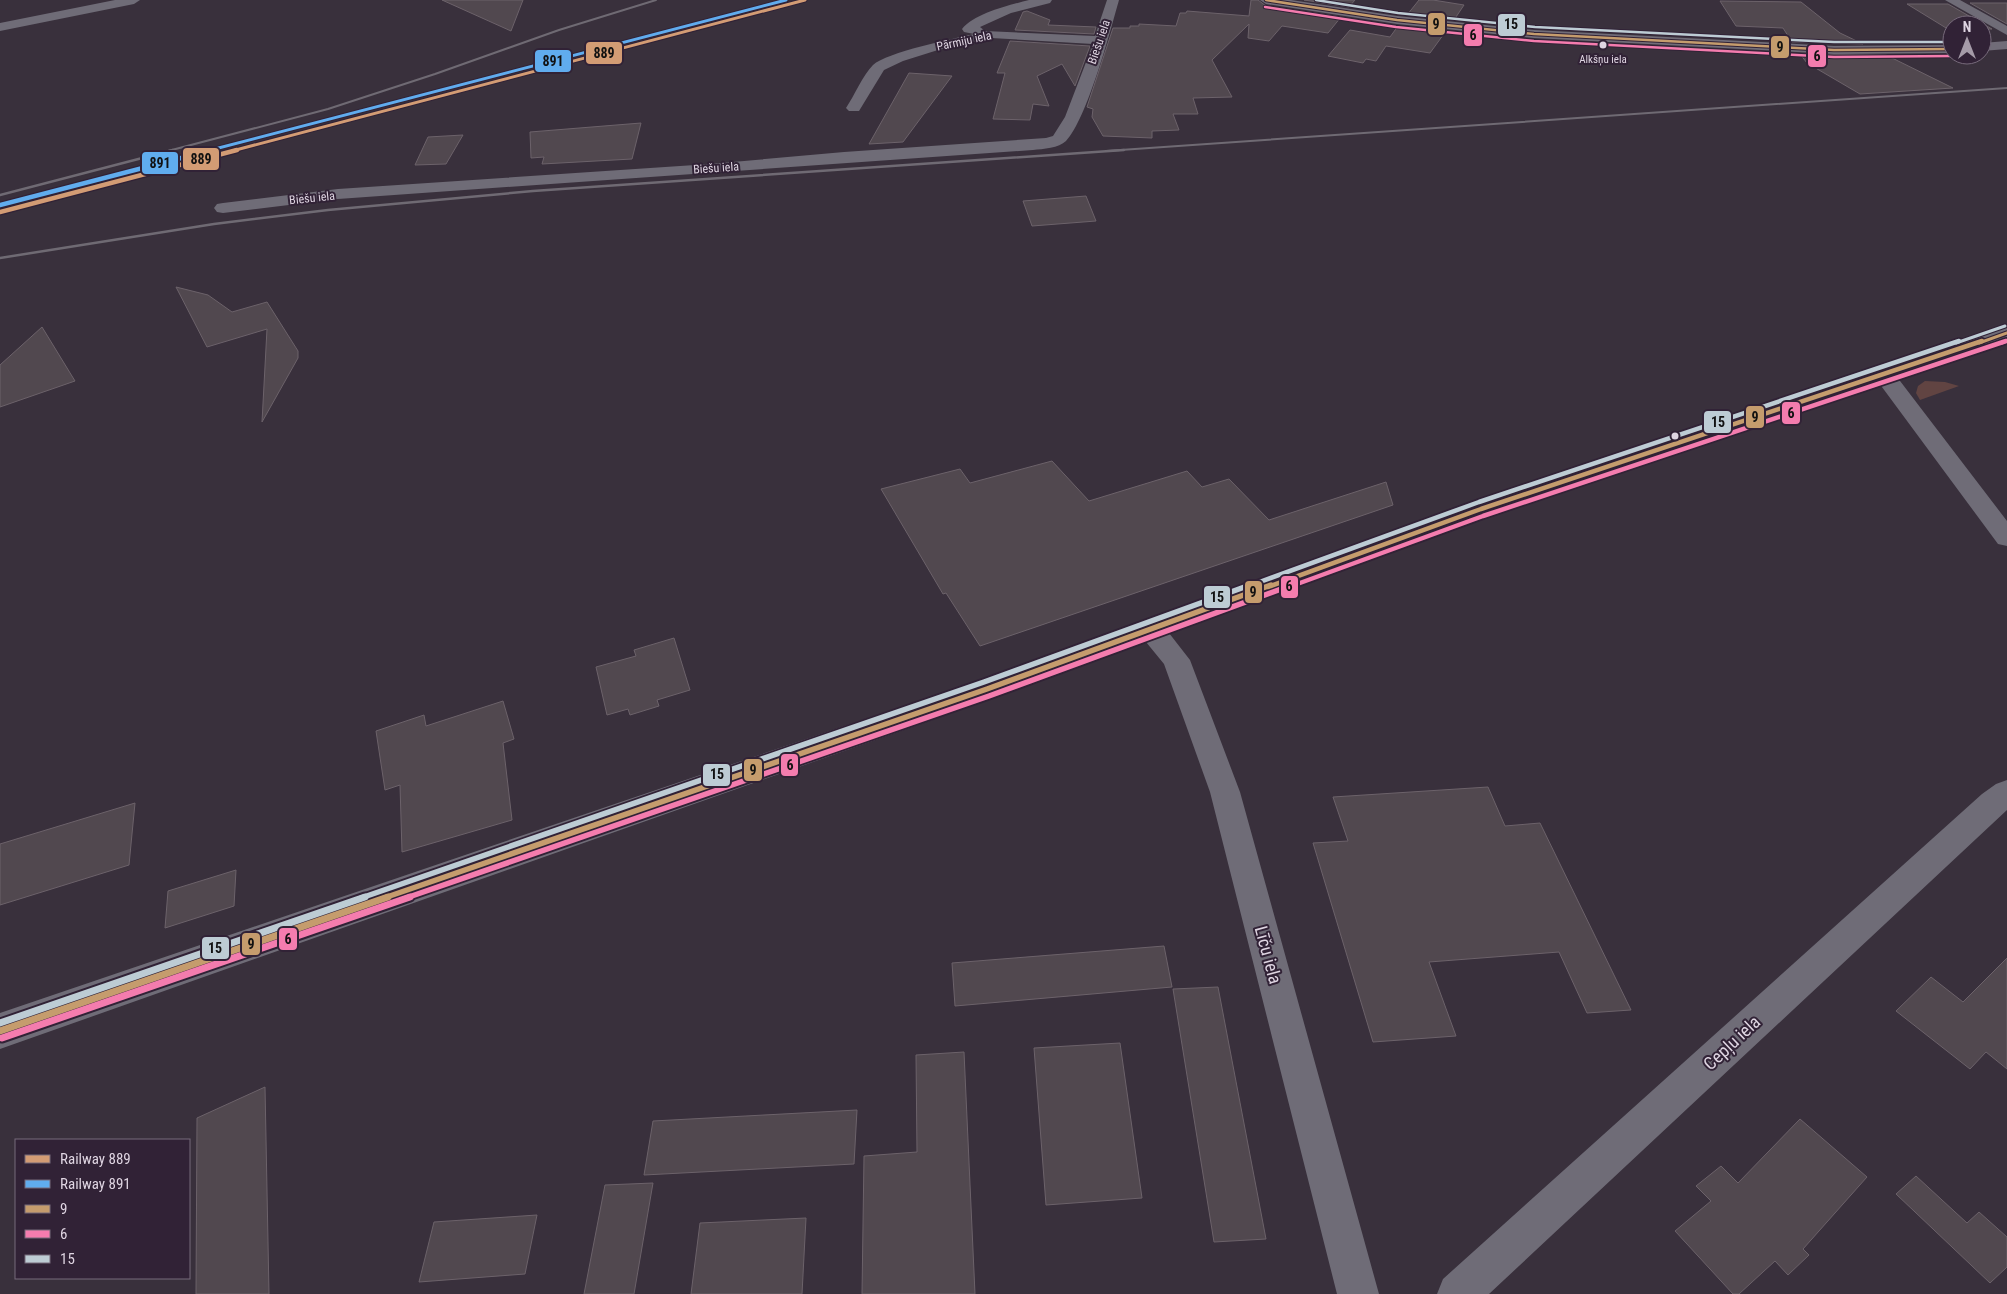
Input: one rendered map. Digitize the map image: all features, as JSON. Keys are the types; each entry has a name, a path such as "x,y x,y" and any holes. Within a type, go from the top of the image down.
{"main road":[{"path":"1266,0 1397,20 1534,34 1834,50 1942,49"},
{"path":"1992,46 2007,45"}],"street":[{"path":"0,27 134,0"},
{"path":"991,34 969,29 985,18 1023,5 1046,0"},
{"name":"Biešu iela","path":"223,208 338,194 710,169 844,157 1045,143 1059,138 1066,132 1113,0"},
{"path":"1951,0 2007,31"},
{"name":"Pārmiju iela","path":"854,108 879,67 898,58 991,34 1100,40"},
{"path":"0,1031 977,692 1491,506 2007,333"},
{"path":"1884,375 2007,538"},
{"name":"Līču iela","path":"1150,628 1176,660 1225,792 1358,1294"},
{"name":"Cepļu iela","path":"1458,1294 1993,803 2007,793"}],"shaded area":[{"path":"1925,381 1945,382 1959,386 1920,400 1916,393 1918,386"}],"building":[{"path":"442,0 523,0 511,31"},
{"path":"1251,0 1258,0 1266,6 1341,17 1328,33 1282,26 1269,41 1248,38 1249,24 1212,60 1232,97 1193,98 1198,114 1173,114 1179,130 1152,131 1152,138 1103,136 1092,117 1093,109 1087,107 1113,28 1130,28 1130,26 1139,26 1139,24 1176,26 1180,13 1186,13 1187,11 1249,16"},
{"path":"1304,0 1355,0 1349,7"},
{"path":"1419,0 1433,0 1464,5 1454,20 1407,15"},
{"path":"1720,1 1801,2 1840,33 1863,44 1792,42 1783,28 1736,26"},
{"path":"1970,3 2007,3 2007,24"},
{"path":"1907,4 1948,4 1967,15 1942,15 1942,25"},
{"path":"1027,11 1050,20 1048,25 1096,27 1094,34 1015,30 1023,12"},
{"path":"1398,26 1446,31 1430,53 1386,46 1376,61 1366,59 1363,63 1328,56 1350,30 1390,37"},
{"path":"1010,41 1090,46 1075,86 1062,64 1037,76 1049,106 1033,104 1030,120 993,119 1005,73 997,73"},
{"path":"1800,54 1886,55 1953,88 1860,94 1807,63"},
{"path":"909,73 952,76 903,142 869,144"},
{"path":"641,123 632,159 542,164 544,157 531,158 530,132"},
{"path":"463,135 446,164 415,165 428,137"},
{"path":"1086,196 1096,221 1032,226 1023,201"},
{"path":"176,287 208,295 232,312 267,302 298,351 298,358 262,422 267,329 207,347"},
{"path":"42,327 75,381 0,407 0,365"},
{"path":"1052,461 1089,501 1187,471 1202,487 1229,479 1269,520 1386,482 1393,505 980,646 946,593 943,594 881,489 960,469 970,483"},
{"path":"674,638 690,690 657,700 659,706 630,715 628,709 607,715 596,667 636,656 634,650"},
{"path":"503,701 514,739 503,743 512,820 402,852 400,785 385,790 376,731 424,715 426,726"},
{"path":"1488,787 1505,826 1540,823 1631,1010 1587,1013 1559,952 1429,962 1456,1036 1373,1042 1313,843 1348,841 1333,797"},
{"path":"135,803 129,865 0,905 0,844"},
{"path":"236,870 234,906 165,928 168,891"},
{"path":"1164,946 1172,987 955,1006 952,963"},
{"path":"2007,958 2007,1069 1986,1052 1970,1069 1896,1011 1931,977 1963,1002"},
{"path":"1218,987 1266,1239 1214,1242 1173,989"},
{"path":"1120,1043 1142,1198 1046,1205 1034,1048"},
{"path":"964,1052 975,1294 862,1294 864,1156 917,1152 916,1055"},
{"path":"265,1087 269,1294 196,1294 197,1118"},
{"path":"857,1110 854,1164 644,1175 653,1121"},
{"path":"1800,1119 1867,1177 1803,1249 1809,1255 1788,1275 1775,1261 1739,1294 1733,1294 1675,1231 1711,1201 1696,1186 1721,1166 1738,1183"},
{"path":"1916,1176 1967,1223 1979,1212 2007,1237 2007,1267 1990,1283 1896,1194"},
{"path":"653,1183 634,1294 584,1294 605,1185"},
{"path":"537,1215 525,1274 419,1282 434,1222"},
{"path":"806,1218 802,1294 691,1294 700,1223"}],"railway":[{"path":"168,151 328,109 435,74 559,30 656,0"},
{"path":"1106,151 2007,88"},
{"path":"0,195 173,150"},
{"path":"0,258 214,224 328,210 533,191 1124,150"}],"rail line":[{"name":"891","path":"0,205 786,0"},
{"name":"889","path":"0,212 805,0"}],"transit line":[{"name":"9","path":"1266,0 1397,20 1534,34 1834,50 1942,49"},
{"name":"15","path":"1316,0 1398,13 1535,27 1834,42 1942,42"},
{"name":"6","path":"1265,7 1396,27 1534,41 1834,57 1942,56"},
{"name":"15","path":"0,1023 984,682 1479,502 2005,326"},
{"name":"9","path":"0,1031 987,689 1481,509 2007,333"},
{"name":"6","path":"2,1038 989,696 1483,516 2007,341"}],"place":[{"name":"Alkšņu iela","path":"1603,45"}]}
